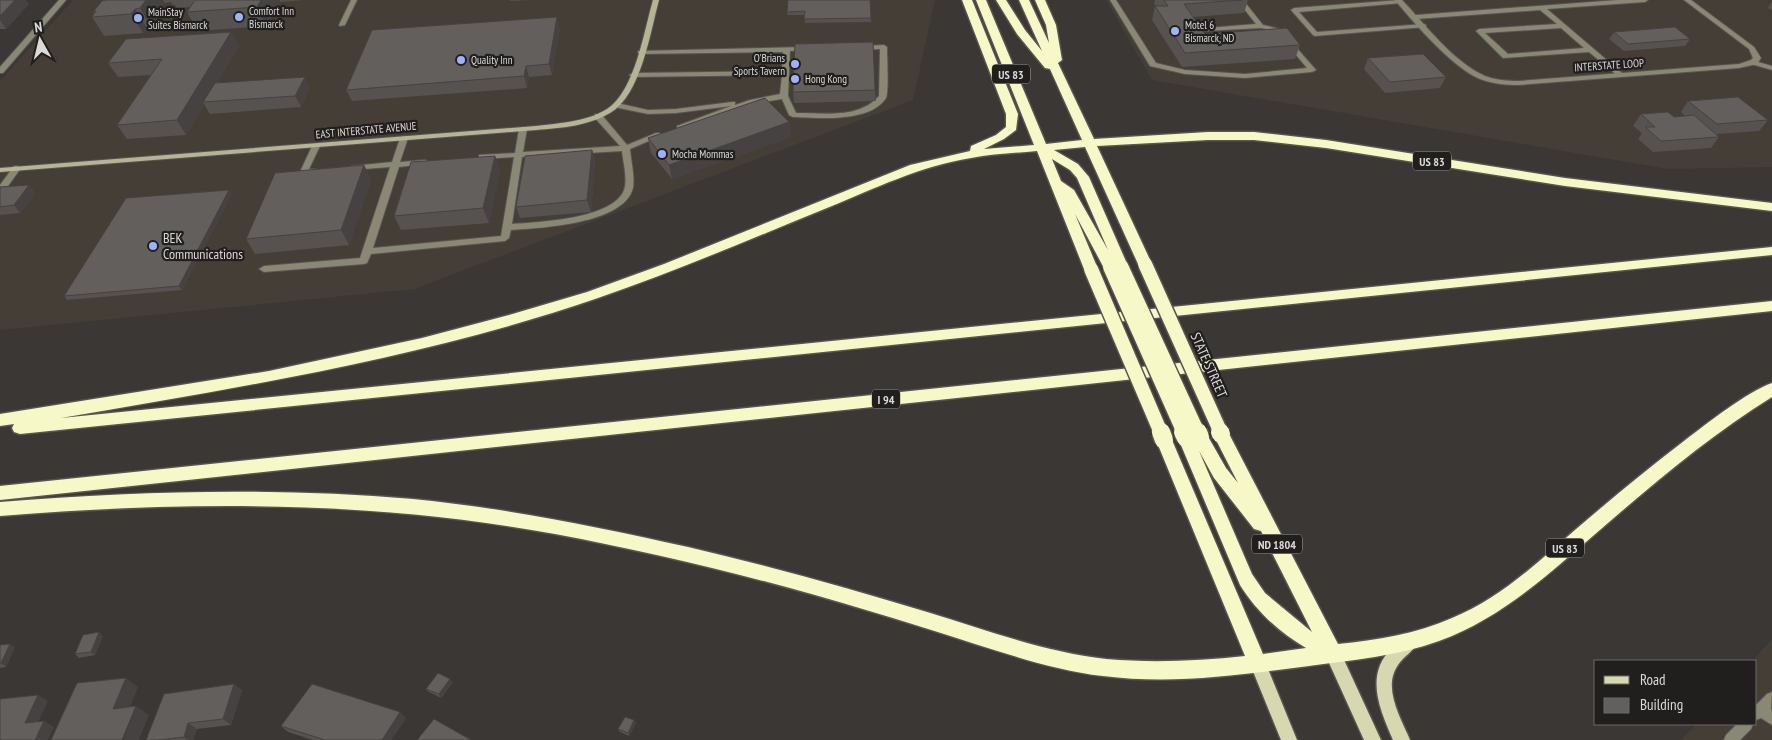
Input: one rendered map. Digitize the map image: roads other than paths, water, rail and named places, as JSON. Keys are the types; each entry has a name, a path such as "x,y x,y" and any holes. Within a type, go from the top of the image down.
{"highway":[{"path":"952,158 1000,137 1012,128 1012,114 967,0"},
{"name":"US 83","path":"980,0 1258,664 1388,647 1465,622 1515,591 1671,459 1725,419 1772,389"},
{"path":"1001,0 1021,32 1059,76"},
{"name":"STATE STREET","path":"1024,0 1221,434 1333,654"},
{"path":"1040,0 1051,25 1059,76"},
{"name":"US 83","path":"1090,143 1234,135 1276,138 1565,182 1772,207"},
{"path":"0,420 269,377 422,343 510,320 632,281 914,168 952,158 1090,143"},
{"path":"1040,147 1074,167 1083,177 1116,267 1193,437 1236,557 1246,579 1259,599 1299,634 1333,654"},
{"path":"1055,182 1070,193 1116,267"},
{"path":"0,430 1772,251"},
{"name":"I 94","path":"0,493 1772,306"},
{"path":"1193,437 1282,553"},
{"path":"0,509 135,499 231,496 337,500 444,510 558,528 758,572 1013,647 1075,663 1139,670 1171,671 1258,664"}],"main road":[{"path":"1402,740 1389,712 1383,688 1386,670 1392,660 1411,641"},
{"name":"STATE STREET","path":"1333,654 1373,740"},
{"path":"1258,664 1289,740"}],"street":[{"path":"0,71 63,0"},
{"path":"342,25 354,0"},
{"name":"EAST INTERSTATE AVENUE","path":"0,170 523,129 572,123 598,116 616,106 629,88 656,0"},
{"path":"1113,0 1153,64 1185,72 1245,76 1312,70 1278,30 1261,26 1207,30"},
{"path":"1240,0 1261,26"},
{"path":"1416,18 1645,0"},
{"path":"1686,0 1752,48 1756,58 1754,62 1772,68"},
{"path":"1399,1 1294,10 1315,34 1424,26"},
{"name":"INTERSTATE LOOP","path":"1399,1 1466,68 1489,80 1519,83 1739,66 1754,62"},
{"path":"1543,9 1620,75"},
{"path":"1563,26 1479,31 1506,56 1590,50"},
{"path":"787,49 784,96 793,115 858,114 879,103 883,96 884,47 855,48"},
{"path":"640,52 816,49"},
{"path":"633,75 785,73"},
{"path":"616,106 648,112 676,111 784,96"},
{"path":"472,158 626,148 750,102"},
{"path":"507,227 560,223 591,215 618,205 629,190 626,148 598,116"},
{"path":"367,251 505,238 523,129"},
{"path":"264,269 364,261 404,138"},
{"path":"316,146 304,172 322,170"},
{"path":"341,169 434,161"},
{"path":"0,191 17,168"},
{"path":"1772,698 1758,712 1772,718"},
{"path":"1731,740 1745,725"}],"place":[{"name":"Comfort Inn Bismarck","path":"239,17"},
{"name":"MainStay Suites Bismarck","path":"138,18"},
{"name":"Motel 6 Bismarck, ND","path":"1175,31"},
{"name":"Quality Inn","path":"461,60"},
{"name":"O'Brians Sports Tavern","path":"795,64"},
{"name":"Hong Kong","path":"795,79"},
{"name":"Mocha Mommas","path":"662,154"},
{"name":"BEK Communications","path":"153,246"}]}
